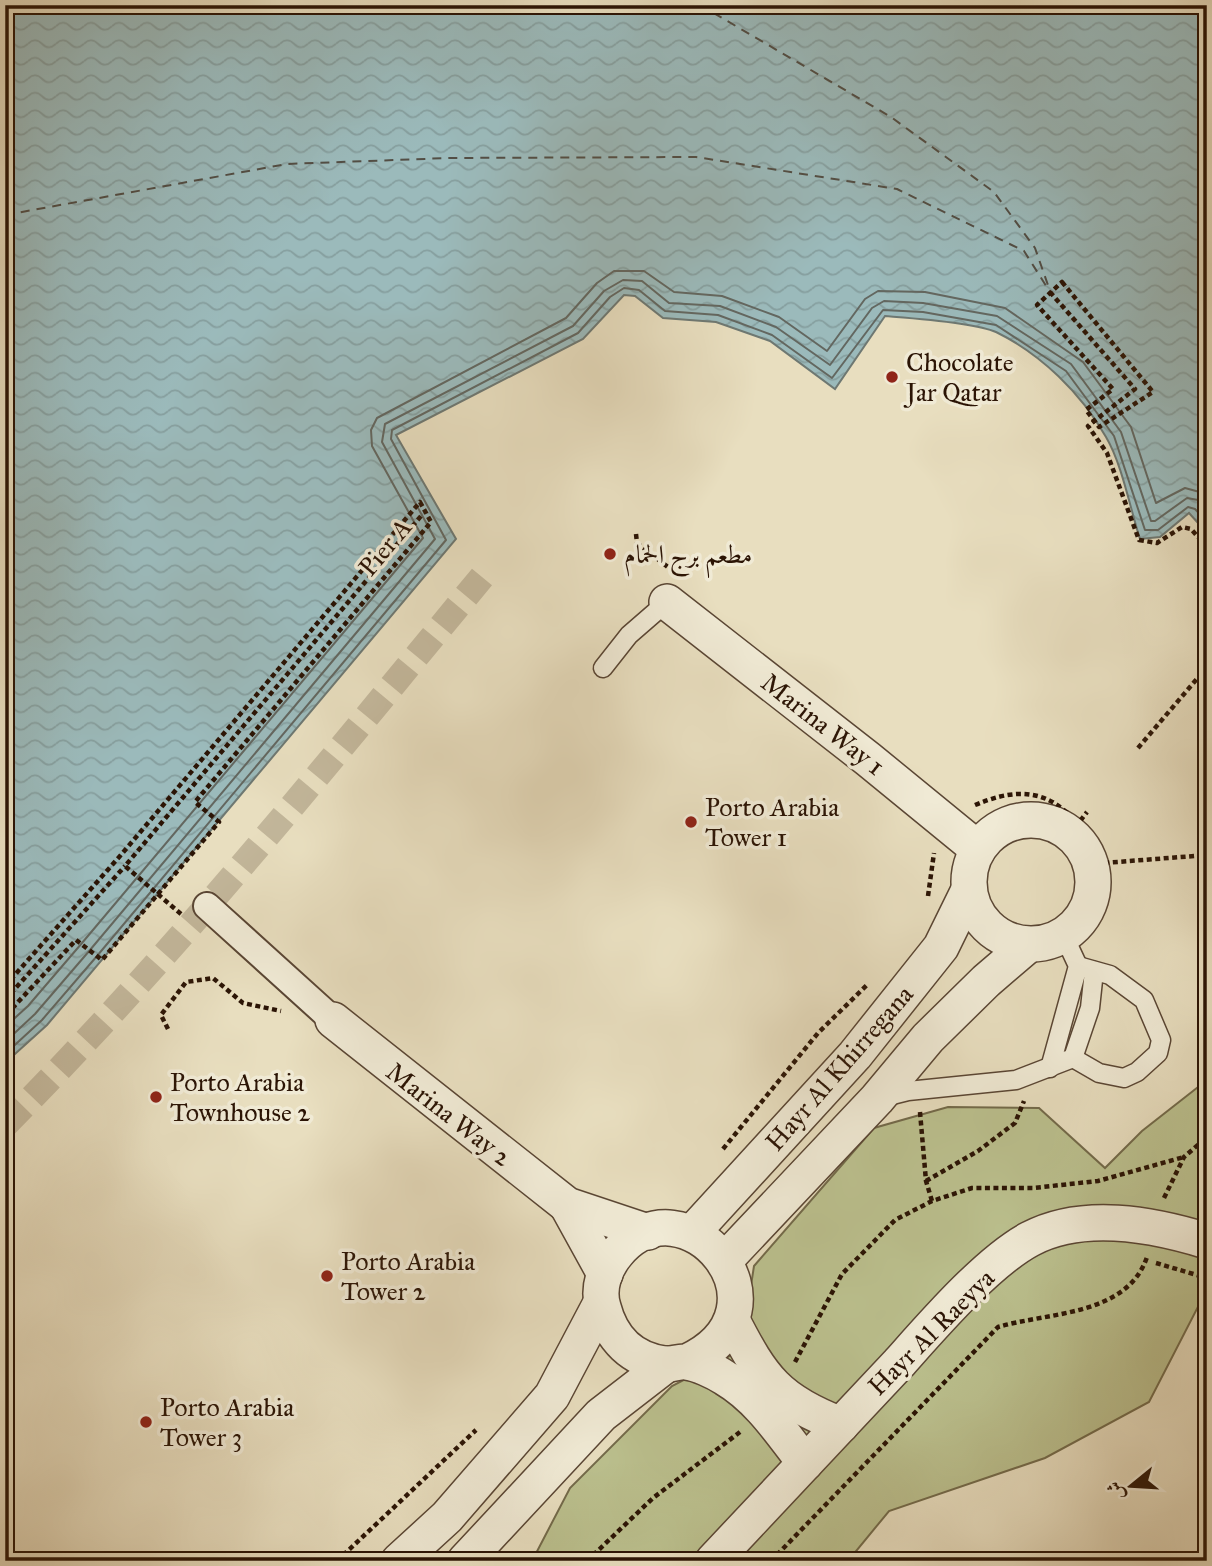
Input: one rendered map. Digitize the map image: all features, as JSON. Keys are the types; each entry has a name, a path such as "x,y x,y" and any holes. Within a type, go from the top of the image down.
{"street":[{"name":"Marina Way 1","path":"672,588 868,758 978,849"},
{"path":"1024,820 1079,823 1093,871 1094,890 1089,908 1079,924 1079,958 1046,943 1028,945 995,934 982,922 969,890 970,869 978,849 998,830 1024,820"},
{"name":"Hayr Al Khirregana","path":"692,1233 855,1055 941,947 969,890"},
{"path":"195,911 333,1020"},
{"name":"Hayr Al Khirregana","path":"725,1260 877,1099 928,1038 986,981 1028,945"},
{"name":"Marina Way 2","path":"333,1020 567,1205 648,1232"},
{"name":"Marina Way 2","path":"567,1205 603,1288"},
{"name":"Hayr Al Raeyya","path":"713,1561 943,1314 989,1271 1030,1239 1063,1227 1090,1223 1121,1223 1150,1245 1207,1241"},
{"path":"399,1561 447,1517 552,1396 621,1248 648,1232 663,1229 692,1233 710,1244 725,1260 735,1289 732,1320 722,1338 706,1353 677,1363 601,1415 465,1561"},
{"path":"603,1288 608,1326 622,1346 643,1359 677,1363 723,1377 741,1389 763,1410 805,1463"},
{"path":"732,1320 753,1362 779,1391 803,1411 841,1425"}],"lane":[{"path":"603,668 672,588"},
{"path":"1073,1058 1099,1073 1124,1078 1137,1072 1161,1047 1159,1031 1144,1000 1110,975 1079,958"},
{"path":"877,1099 919,1090 1016,1080 1073,1058 1090,1008 1079,958"},
{"path":"1042,1071 1079,958"}],"path":[{"path":"1062,282 1153,392 1099,427 1086,410 1114,389 1037,305 1050,292 1062,282"},
{"path":"1050,292 1135,389 1088,426 1107,453 1139,540 1157,543 1182,527 1191,529 1207,547"},
{"name":"Pier A","path":"5,986 120,856 420,502 431,522 195,802 219,822 102,960 76,940 5,1017"},
{"path":"5,1000 125,866 421,516"},
{"path":"636,534 637,544 672,588"},
{"path":"1138,748 1207,667"},
{"path":"967,808 984,801 1028,794 1056,803 1079,823 1104,863 1207,855"},
{"path":"125,866 158,894 195,911"},
{"path":"168,1029 161,1015 186,982 214,978 243,1003 333,1020"},
{"path":"926,1181 978,1151 1014,1123 1042,1071"},
{"path":"919,1090 926,1181 932,1200"},
{"path":"771,1561 998,1327 1032,1317 1092,1308 1126,1290 1140,1276 1162,1202 1184,1157 1207,1137"},
{"path":"894,1220 932,1200 972,1188 1033,1188 1098,1181 1184,1157"},
{"path":"1150,1245 1207,1278"}],"green space":[{"path":"1207,1080 1207,1270 1201,1301 1149,1402 1045,1458 889,1511 848,1561 532,1561 570,1488 672,1386 741,1350 754,1266 874,1128 948,1107 1039,1108 1105,1168 1142,1131"}],"water":[{"path":"5,5 1207,5 1207,533 1189,513 1160,537 1140,539 1117,460 1085,405 1044,363 996,332 958,323 885,316 835,389 770,341 716,322 663,318 635,296 624,295 583,339 396,435 456,539 47,1025 5,1063"}],"ferry route":[{"path":"700,5 891,117 994,192 1035,248 1049,288"},
{"path":"5,215 287,164 449,158 696,157 897,189 1024,251 1050,292"}],"tunnel":[{"path":"5,1125 130,993 190,925 482,577"}],"place":[{"name":"Chocolate Jar Qatar","path":"892,377"},
{"name":"مطعم برج الحمام","path":"610,554"},
{"name":"Porto Arabia Tower 1","path":"691,822"},
{"name":"Porto Arabia Townhouse 2","path":"156,1097"},
{"name":"Porto Arabia Tower 2","path":"327,1276"},
{"name":"Porto Arabia Tower 3","path":"146,1422"}]}
